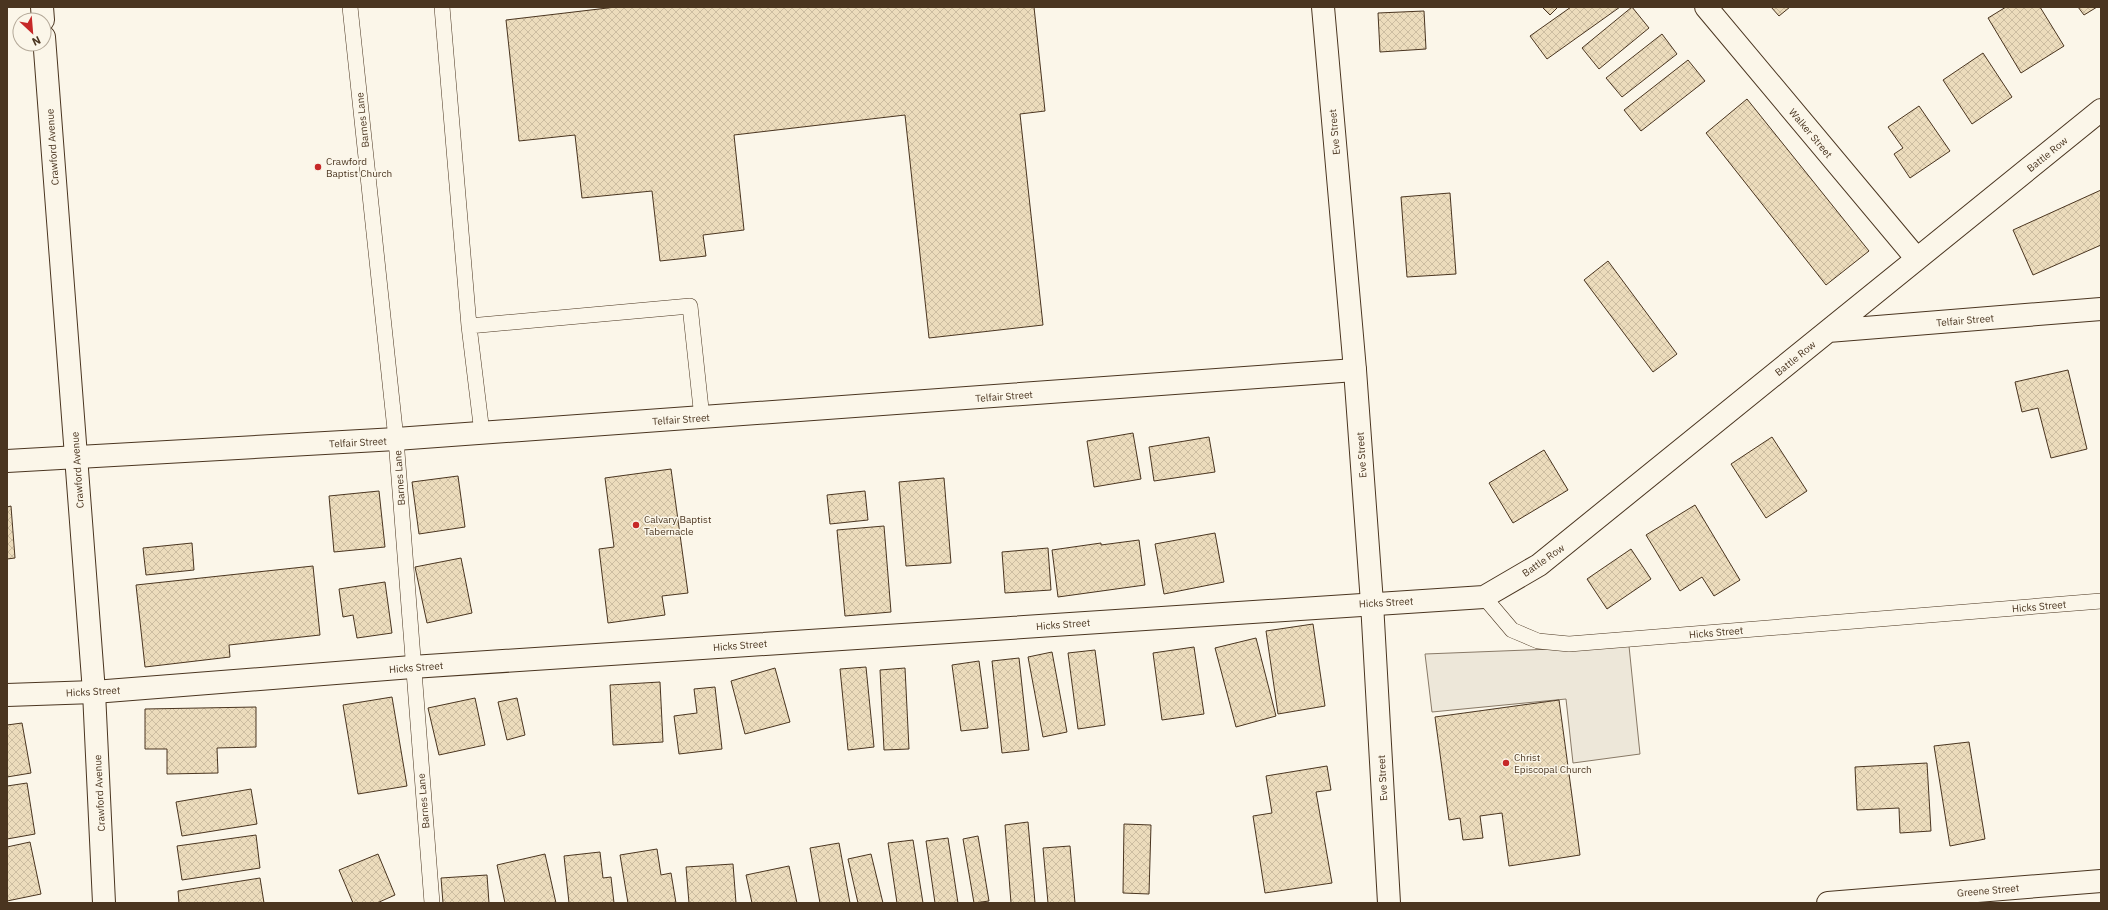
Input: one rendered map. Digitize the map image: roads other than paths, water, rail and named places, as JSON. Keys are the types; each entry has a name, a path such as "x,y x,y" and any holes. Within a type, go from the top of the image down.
{"street":[{"name":"Eve Street","path":"1323,7 1355,370 1372,603 1389,903"},
{"name":"Walker Street","path":"1706,7 1917,259"},
{"name":"Crawford Avenue","path":"45,52 94,692 104,903"},
{"name":"Battle Row","path":"1484,597 1539,565 2101,110"},
{"name":"Telfair Street","path":"1828,331 2101,309"},
{"name":"Telfair Street","path":"7,461 396,439 1355,370"},
{"name":"Hicks Street","path":"7,695 94,692 412,667 1372,603 1484,597"},
{"name":"Greene Street","path":"1828,903 2101,881"}],"lane":[{"name":"Barnes Lane","path":"350,7 396,439 412,667 432,903"},
{"path":"442,7 469,326 482,433"},
{"path":"469,326 690,306 702,418"},
{"name":"Hicks Street","path":"1484,597 1512,630 1538,641 1569,644 2101,600"}],"place":[{"name":"Crawford Baptist Church","path":"318,167"},
{"name":"Calvary Baptist Tabernacle","path":"636,525"},
{"name":"Christ Episcopal Church","path":"1506,763"}]}
